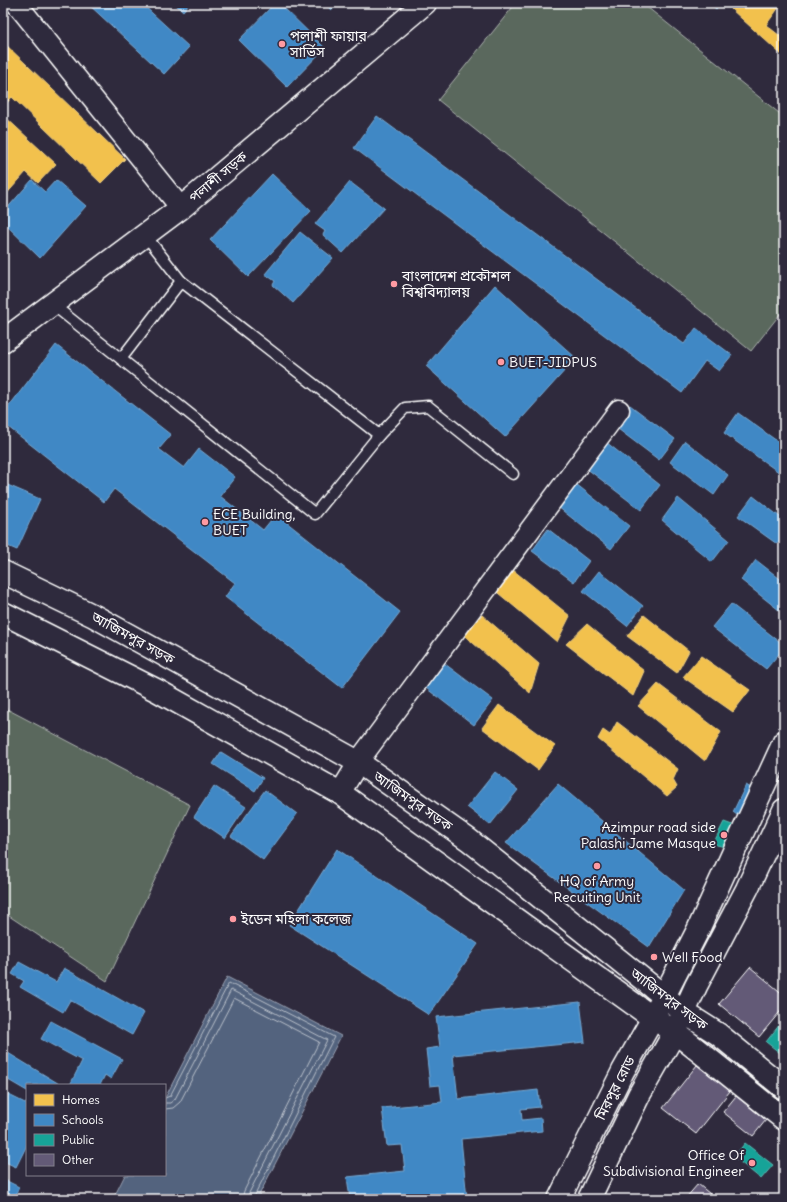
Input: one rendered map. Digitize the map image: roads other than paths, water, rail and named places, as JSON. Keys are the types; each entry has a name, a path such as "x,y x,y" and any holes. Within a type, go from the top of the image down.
{"main road":[{"name":"পলাশী সড়ক","path":"3,341 146,236 181,208 425,3"},
{"name":"আজিমপুর সড়ক","path":"3,572 94,616 358,762 469,840 669,987 680,1022 784,1120"},
{"name":"আজিমপুর সড়ক","path":"3,613 158,691 340,793 653,1018 680,1022 718,1034 784,1088"},
{"name":"মিরপুর রোড","path":"560,1199 623,1071 653,1018 698,930 784,742"},
{"name":"মিরপুর রোড","path":"589,1199 640,1095 680,1022 696,986 747,889 784,810"}],"street":[{"path":"16,3 181,208"},
{"path":"340,793 358,762 619,410"}],"lane":[{"path":"146,236 181,281 379,435"},
{"path":"121,359 181,281"},
{"path":"52,304 315,514 379,435 406,408 428,406 513,474"}],"water":[{"path":"227,977 341,1036 257,1199 113,1199 124,1176 166,1176 166,1096"}],"place":[{"name":"পলাশী ফায়ার সার্ভিস","path":"282,44"},
{"name":"বাংলাদেশ প্রকৌশল বিশ্ববিদ্যালয়","path":"394,284"},
{"name":"BUET-JIDPUS","path":"501,362"},
{"name":"ECE Building, BUET","path":"205,522"},
{"name":"Azimpur road side Palashi Jame Masque","path":"724,835"},
{"name":"HQ of Army Recuiting Unit","path":"597,866"},
{"name":"ইডেন মহিলা কলেজ","path":"233,919"},
{"name":"Well Food","path":"654,957"},
{"name":"Office Of Subdivisional Engineer","path":"752,1163"}]}
